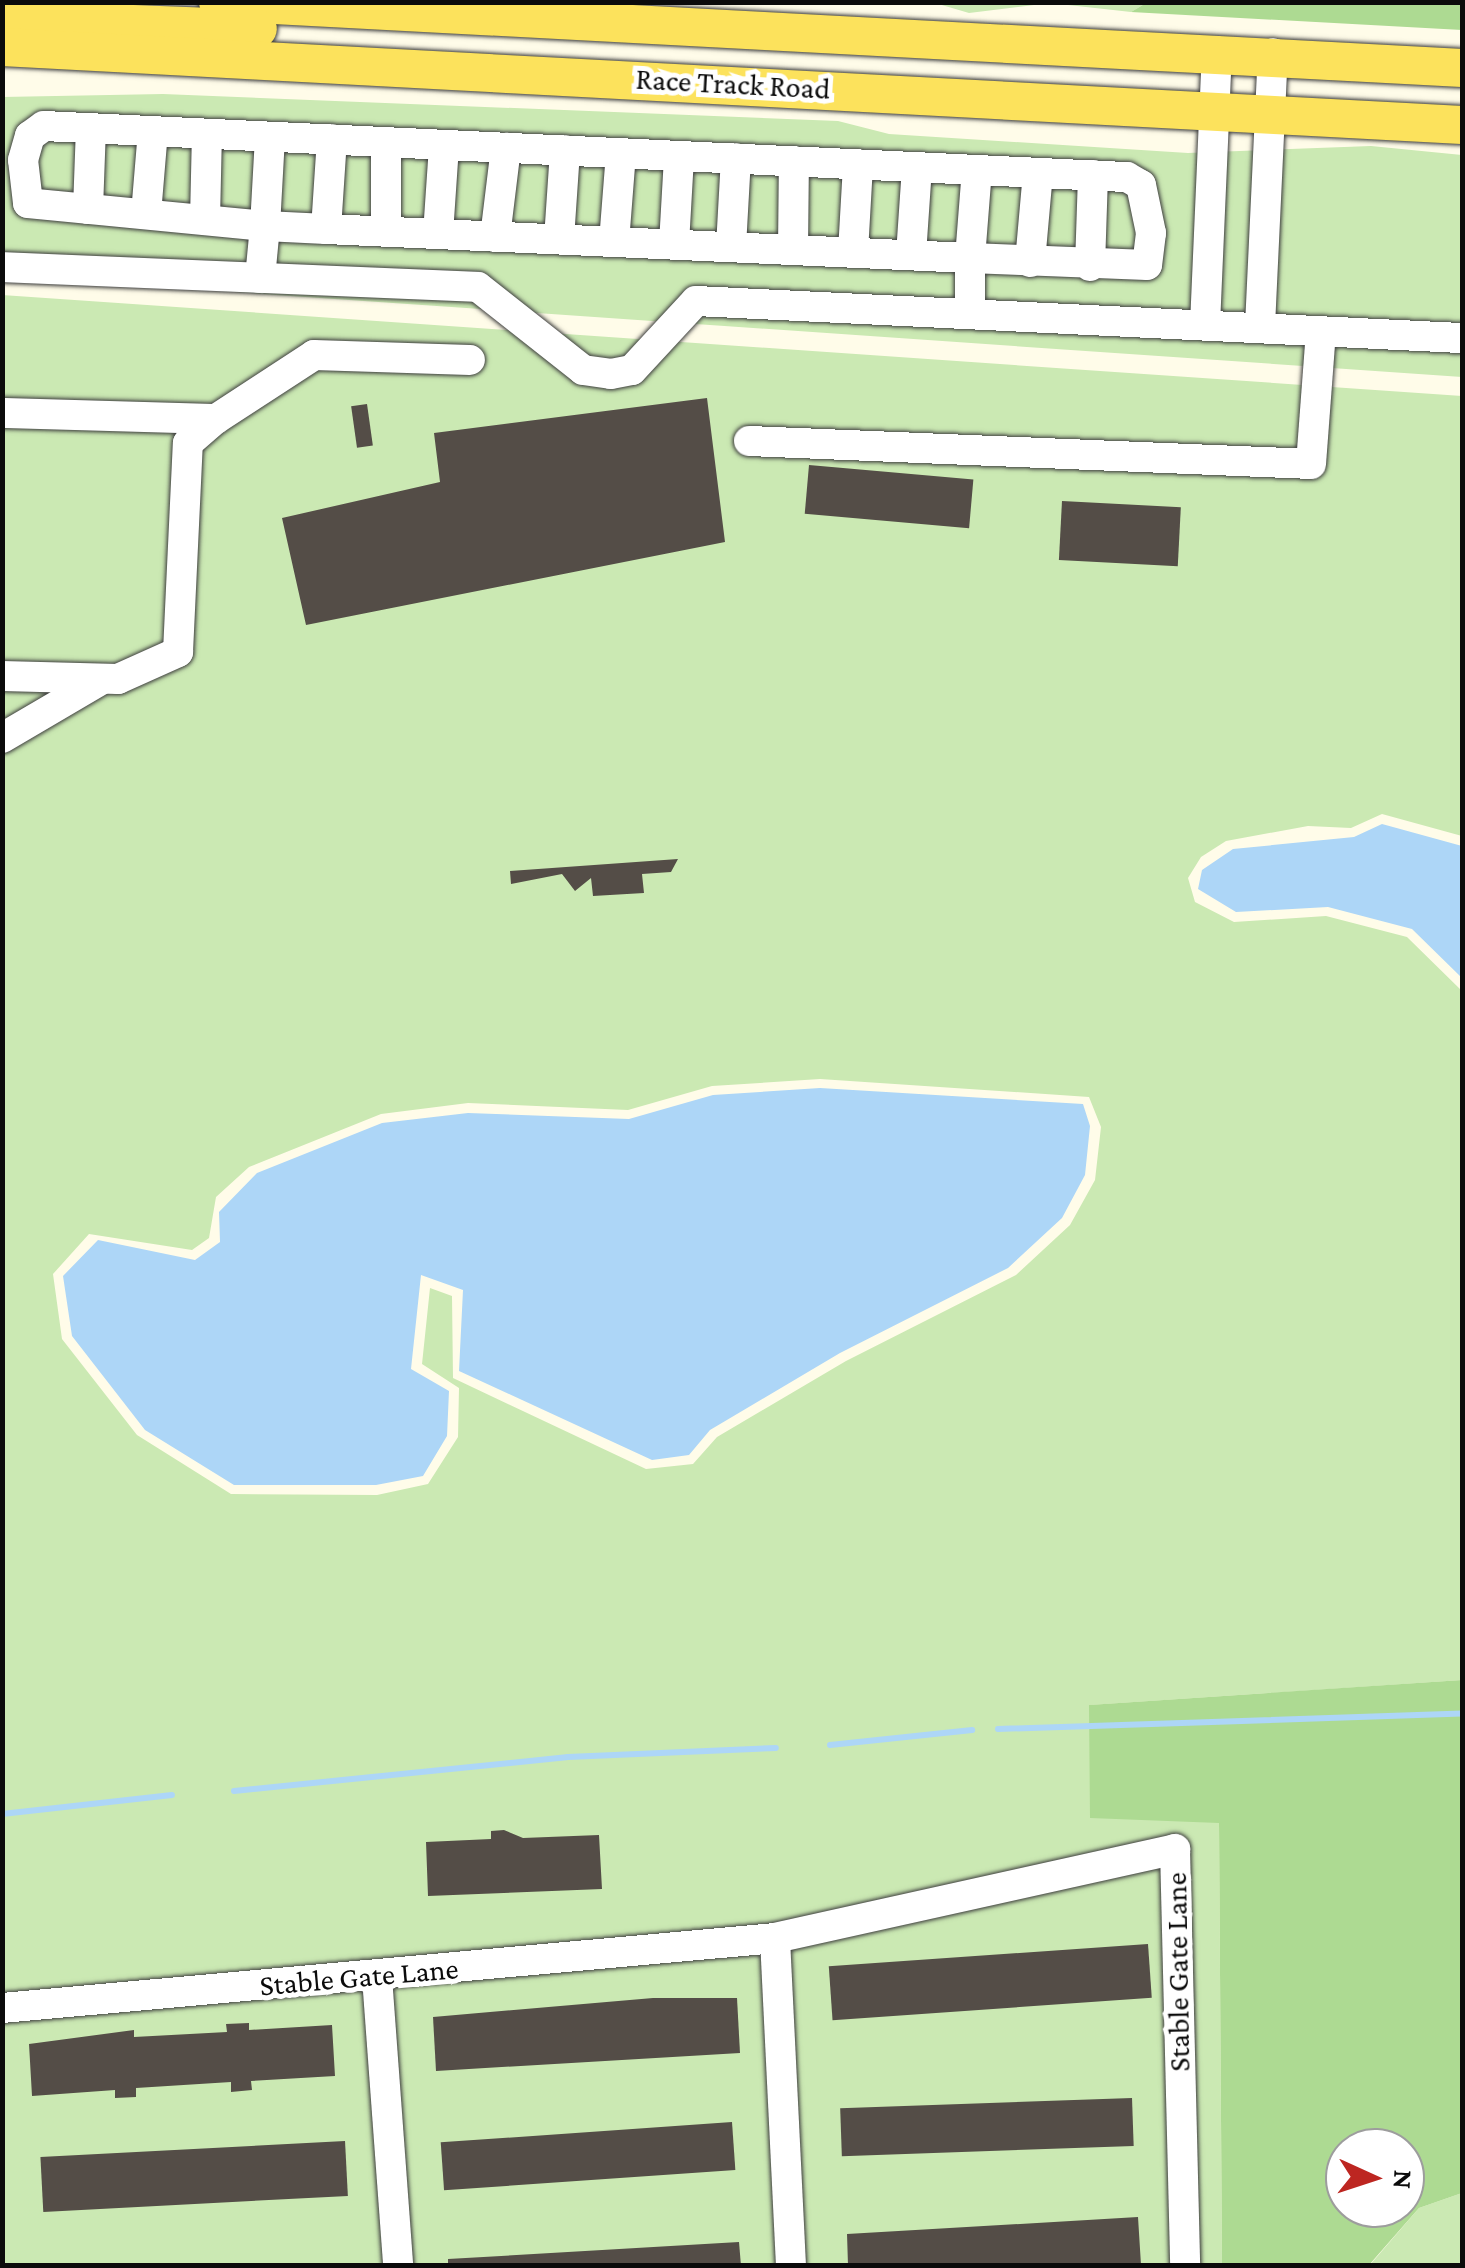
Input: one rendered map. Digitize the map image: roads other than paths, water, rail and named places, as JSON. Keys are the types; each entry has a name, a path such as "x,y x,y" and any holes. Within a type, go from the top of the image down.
{"main road":[{"name":"Race Track Road","path":"218,2 1273,53 1462,68"},
{"path":"6,43 258,29 338,9"},
{"name":"Race Track Road","path":"6,43 1271,109 1462,125"}],"lane":[{"path":"1205,326 1217,51"},
{"path":"1260,326 1273,53"},
{"path":"44,126 90,128 1093,175 1141,185 1152,233 1146,265 1090,266 265,226 28,203 23,160 30,136 44,126"},
{"path":"88,209 90,128"},
{"path":"146,214 153,131"},
{"path":"206,220 208,134"},
{"path":"260,278 270,136"},
{"path":"326,229 332,140"},
{"path":"386,142 386,232"},
{"path":"438,234 444,145"},
{"path":"495,236 506,148"},
{"path":"559,239 565,150"},
{"path":"614,242 620,153"},
{"path":"674,244 679,156"},
{"path":"731,247 736,158"},
{"path":"793,250 794,161"},
{"path":"852,252 858,164"},
{"path":"911,255 917,167"},
{"path":"970,314 977,170"},
{"path":"1030,262 1038,173"},
{"path":"1090,266 1093,175"},
{"path":"2,267 478,287 583,370 612,374 632,370 696,301 1462,338"},
{"path":"749,441 1311,464 1321,332"},
{"path":"2,676 102,680 153,668 178,652 188,443 216,418 314,355 470,360"},
{"path":"2,413 216,418"},
{"path":"2,738 102,680"},
{"name":"Stable Gate Lane","path":"2,2008 775,1938 1175,1849 1185,2266"},
{"path":"775,1938 792,2266"},
{"path":"377,1976 398,2266"}],"water":[{"path":"1382,824 1462,846 1462,978 1412,929 1328,907 1236,912 1198,889 1202,870 1233,849 1354,837"},
{"path":"820,1088 1083,1104 1090,1126 1085,1175 1062,1218 1008,1268 840,1353 710,1430 689,1455 652,1460 459,1371 463,1290 421,1275 411,1369 449,1391 447,1436 423,1476 376,1485 234,1485 145,1430 72,1336 63,1276 98,1240 195,1260 220,1242 219,1212 257,1173 382,1123 468,1113 629,1119 713,1095"}],"waterway":[{"path":"998,1729 1462,1714"},
{"path":"830,1745 972,1730"},
{"path":"234,1791 568,1757 776,1748"},
{"path":"2,1814 172,1795"}]}
